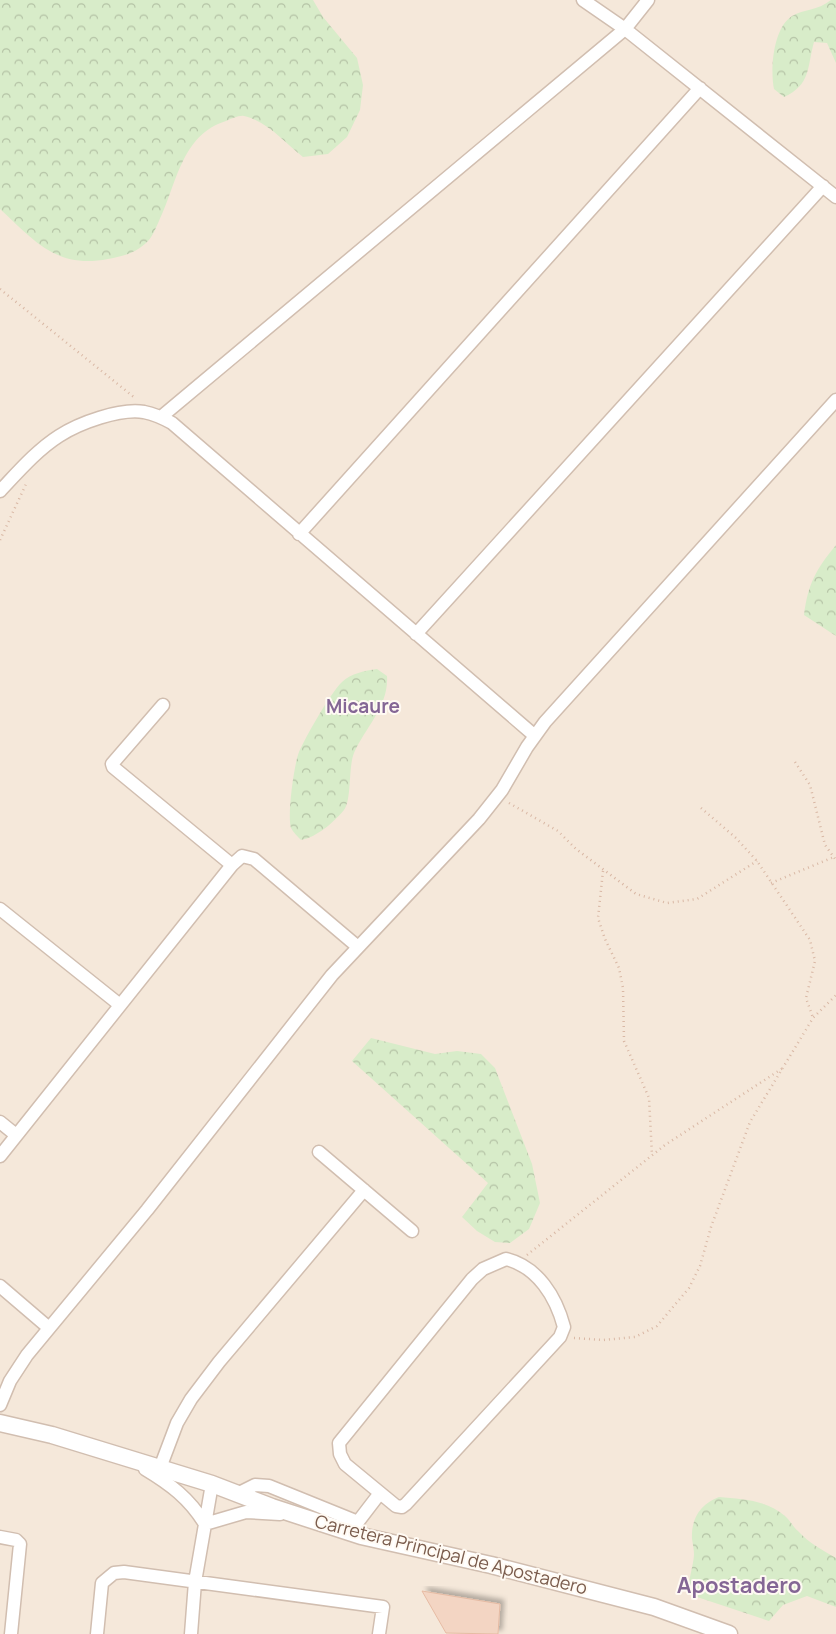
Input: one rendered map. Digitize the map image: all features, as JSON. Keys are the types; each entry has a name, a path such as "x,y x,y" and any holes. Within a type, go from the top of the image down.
{"street":[{"path":"583,0 625,29 836,197"},
{"path":"159,416 625,29 648,0"},
{"path":"299,534 700,88"},
{"path":"416,634 823,186"},
{"path":"0,1405 10,1381 27,1354 147,1210 332,975 478,819 496,796 535,736 836,400"},
{"path":"0,491 59,435 93,420 122,412 142,412 159,416 172,424 535,736"},
{"path":"163,705 112,764 113,767 232,865"},
{"path":"0,1156 232,865 242,856 254,859 358,947"},
{"path":"0,909 120,1005"},
{"path":"0,1122 16,1135"},
{"path":"319,1152 412,1230"},
{"path":"160,1468 177,1423 191,1399 219,1362 364,1190"},
{"path":"506,1259 518,1262 535,1273 550,1293 560,1312 564,1328 560,1337 402,1507 396,1506 345,1464 340,1454 339,1443 342,1437 483,1269 506,1259"},
{"path":"0,1286 49,1328"},
{"name":"Carretera Principal de Apostadero","path":"0,1423 52,1435 212,1484 297,1515 353,1527 417,1550 491,1565 654,1607 729,1634"},
{"path":"127,1458 173,1485 197,1510 205,1524"},
{"path":"191,1634 195,1582 212,1484"},
{"path":"237,1494 255,1485 269,1486 353,1527 380,1493"},
{"path":"205,1524 246,1512 297,1515"},
{"path":"0,1538 16,1540 20,1544 11,1634"},
{"path":"96,1634 102,1583 114,1573 124,1572 383,1606 379,1634"}],"path":[{"path":"0,290 159,416"},
{"path":"0,540 28,479"},
{"path":"795,762 810,785 825,845 836,860"},
{"path":"496,796 558,830 576,849 636,894 667,903 698,899 757,861"},
{"path":"701,808 736,838 757,861 810,940 815,961 806,998 813,1018"},
{"path":"771,882 834,857"},
{"path":"603,871 598,918 605,939 619,968 624,988 624,1041 649,1098 652,1155"},
{"path":"560,1337 603,1340 635,1337 657,1326 674,1308 689,1288 700,1266 710,1227 750,1122 813,1018 836,995"},
{"path":"518,1262 652,1155 784,1068"}],"shaded area":[{"path":"0,0 836,0 836,1634 0,1634"}],"green space":[{"path":"0,0 313,0 323,17 357,58 363,85 360,110 347,137 328,154 303,157 268,127 244,116 233,118 211,128 199,137 182,162 154,231 150,239 143,245 130,253 108,259 74,260 60,256 35,241 0,209"},
{"path":"831,0 836,0 836,63 827,43 814,42 804,81 793,92 784,97 774,89 772,71 774,50 781,30 792,16 826,4"},
{"path":"836,545 836,636 804,615 814,577"},
{"path":"377,669 387,676 387,687 380,707 354,753 348,799 344,810 324,829 313,836 301,840 291,828 290,822 292,790 299,752 312,726 337,687 354,674"},
{"path":"371,1038 435,1054 457,1051 481,1054 495,1068 532,1164 540,1203 529,1229 510,1243 495,1242 477,1231 462,1217 488,1183 352,1061"},
{"path":"719,1497 754,1501 778,1511 807,1539 836,1558 836,1607 807,1596 783,1605 769,1621 688,1594 694,1555 693,1525 702,1508"}],"building":[{"path":"422,1591 500,1604 498,1634 446,1633"}],"district":[{"name":"Micaure","path":"363,706"},
{"name":"Apostadero","path":"739,1585"}]}
